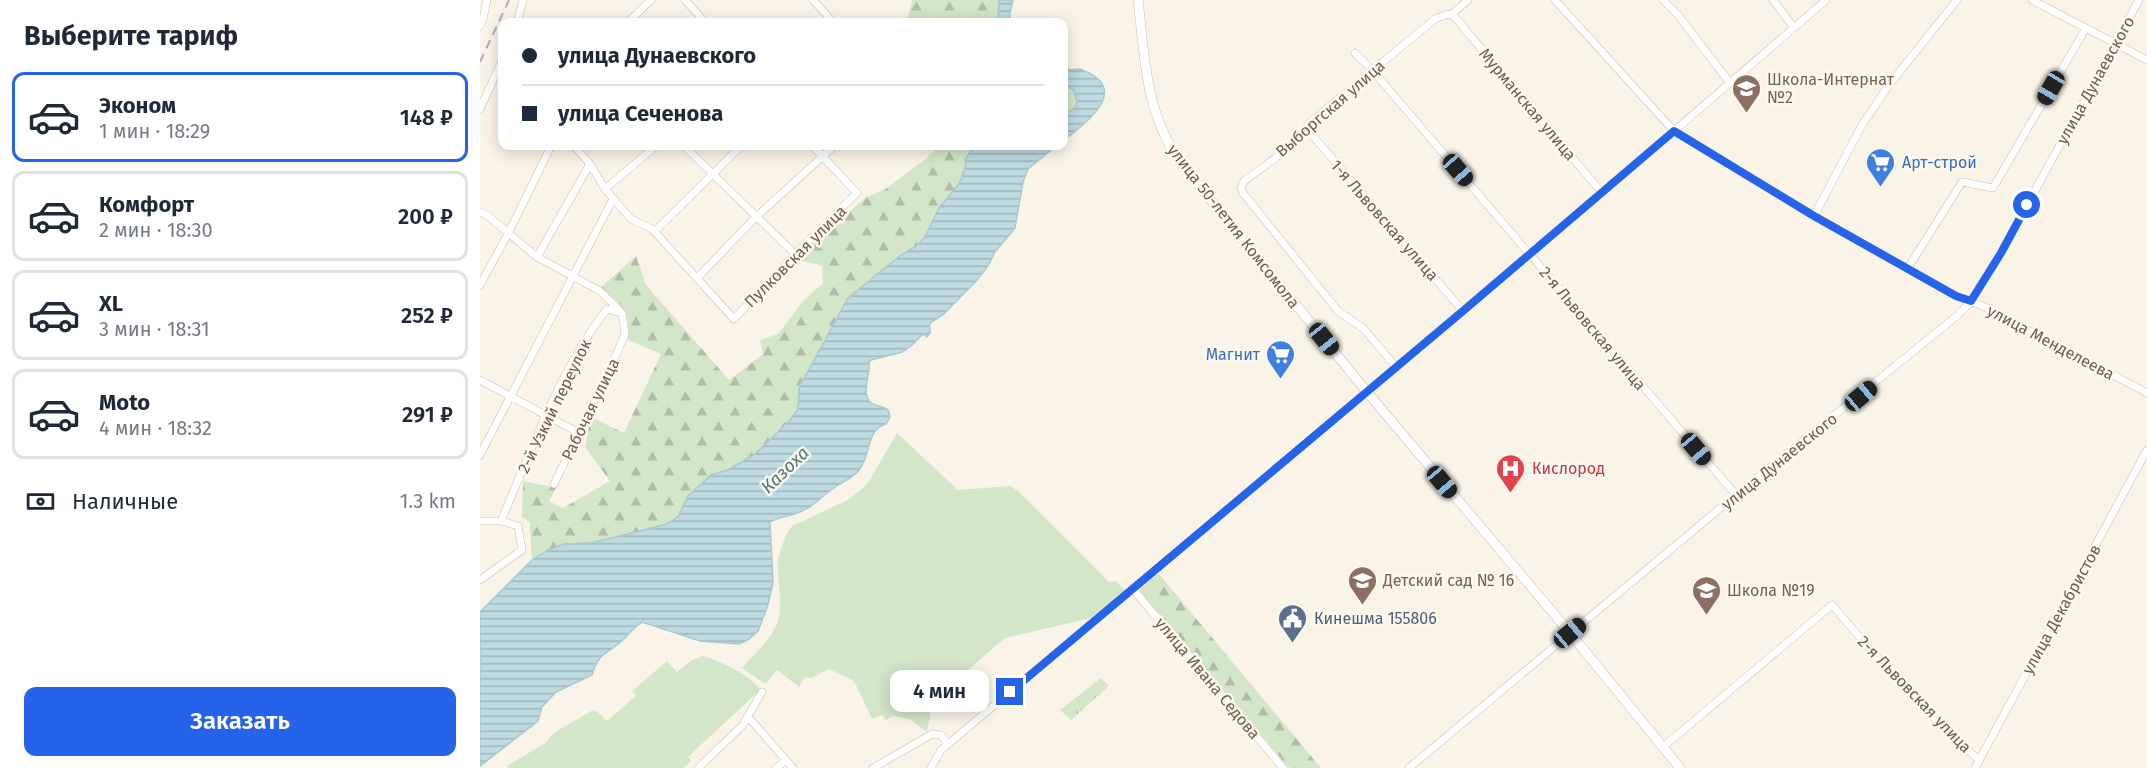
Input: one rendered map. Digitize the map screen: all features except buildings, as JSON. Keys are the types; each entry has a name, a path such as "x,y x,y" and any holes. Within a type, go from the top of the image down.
{"main road":[{"name":"улица 50-летия Комсомола","path":"1138,0 1149,92 1159,126 1179,161 1367,392 1570,633 1680,768"}],"street":[{"path":"480,27 487,0"},
{"path":"518,18 523,0"},
{"path":"632,18 651,0"},
{"path":"685,0 699,18"},
{"path":"813,0 829,18"},
{"name":"Выборгская улица","path":"1396,367 1364,329 1338,311 1250,204 1241,187 1244,181 1307,129 1309,123 1372,70 1435,19 1452,15 1468,0"},
{"name":"улица Менделеева","path":"1555,0 1674,131 1814,216 1956,296 1971,301 2147,393"},
{"path":"1663,0 1678,15 1730,83"},
{"path":"1773,0 1794,28"},
{"path":"931,768 941,750 1463,311 1826,0"},
{"path":"1814,216 1862,125 1901,70 1957,0"},
{"path":"2032,0 2147,60"},
{"name":"улица Дунаевского","path":"1409,768 1736,495 1958,315 1971,301 2001,253 2139,0"},
{"name":"Мурманская улица","path":"1452,15 1602,193"},
{"path":"1908,268 1962,182 1993,188 2085,28"},
{"name":"2-я Львовская улица","path":"1355,53 1736,495"},
{"path":"480,109 498,70"},
{"name":"1-я Львовская улица","path":"1307,129 1463,311"},
{"path":"480,285 549,150"},
{"path":"578,150 590,164 605,189 631,219 655,231 697,278 756,217 829,150"},
{"path":"605,189 651,150"},
{"path":"688,150 795,254"},
{"path":"655,231 737,150"},
{"path":"817,150 822,156"},
{"name":"Пулковская улица","path":"697,278 734,319 857,193 822,156"},
{"path":"537,257 590,164"},
{"path":"480,455 613,199"},
{"path":"480,212 488,216 537,257 600,291 622,313"},
{"name":"2-й Узкий переулок","path":"501,521 546,416 581,345 607,309 622,313"},
{"name":"Рабочая улица","path":"554,484 626,334 622,313"},
{"path":"480,380 579,433"},
{"name":"улица Декабристов","path":"1975,768 2147,450"},
{"path":"480,521 501,521 518,526 522,550 482,579"},
{"name":"улица Ивана Седова","path":"1132,588 1283,768"},
{"name":"2-я Львовская улица","path":"1663,747 1832,605 1892,675 1979,759"},
{"path":"698,768 707,762 749,718 762,692"},
{"path":"749,718 793,768"},
{"path":"873,768 932,734 941,735 948,744"},
{"path":"776,768 786,760"}],"green space":[{"path":"912,0 999,0 998,18 908,18"},
{"path":"1068,87 1074,90 1077,102 1075,108 1068,112"},
{"path":"934,150 972,150 966,158 965,169 959,184 939,208 925,237 848,298 799,388 798,409 791,419 755,454 728,470 711,476 688,496 678,517 667,524 591,543 564,544 532,560 530,523 522,516 523,481 556,488 549,501 563,508 610,481 585,447 591,417 624,433 661,354 628,340 628,321 624,309 600,288 636,256 646,285 729,380 763,354 760,340 778,334 804,300 823,283 822,266 796,259 866,197 884,190"},
{"path":"897,433 958,490 1010,486 1018,491 1109,582 1116,581 1125,590 1091,618 1005,638 928,704 930,716 927,732 910,719 893,716 886,720 882,715 872,719 854,681 829,669 812,678 805,677 799,687 777,670 766,684 742,668 768,639 778,620 780,603 778,560 790,529 848,500 862,489"},
{"path":"1158,574 1321,768 1289,768 1139,590"},
{"path":"703,656 744,675 760,690 688,757 691,761 683,768 508,768 507,766 545,743 555,732 593,710 607,721 636,696 632,691 667,661 677,672 692,660"},
{"path":"1101,678 1109,686 1071,720 1060,710"}],"water":[{"path":"999,0 1013,0 1010,18 998,18"},
{"path":"1080,69 1095,77 1103,85 1104,95 1094,114 1068,137 1068,112 1075,108 1077,102 1074,90 1068,87 1068,70"},
{"name":"Казоха","path":"972,150 1051,150 1028,169 1023,182 1015,228 995,252 988,266 976,281 944,314 930,323 930,333 927,337 923,334 902,352 869,362 867,398 870,402 888,410 890,417 886,424 875,431 859,470 807,508 770,522 773,583 758,631 739,644 700,641 642,622 601,657 592,675 556,692 542,707 538,721 480,766 480,612 532,560 548,550 564,544 591,543 667,524 678,517 688,496 711,475 728,470 755,454 791,419 798,409 799,388 848,298 925,237 939,208 959,184 965,169 966,158"}],"railway":[{"path":"501,18 509,0"},
{"path":"480,62 498,24"}],"place":[{"name":"Школа-Интернат №2","path":"1746,114"},
{"name":"Арт-строй","path":"1881,188"},
{"name":"Магнит","path":"1281,380"},
{"name":"Кислород","path":"1511,494"},
{"name":"Детский сад № 16","path":"1362,606"},
{"name":"Школа №19","path":"1706,616"},
{"name":"Кинешма 155806","path":"1293,644"}],"route":[{"path":"1010,692 1674,131 1814,216 1956,296 1971,301 2027,205"}]}
